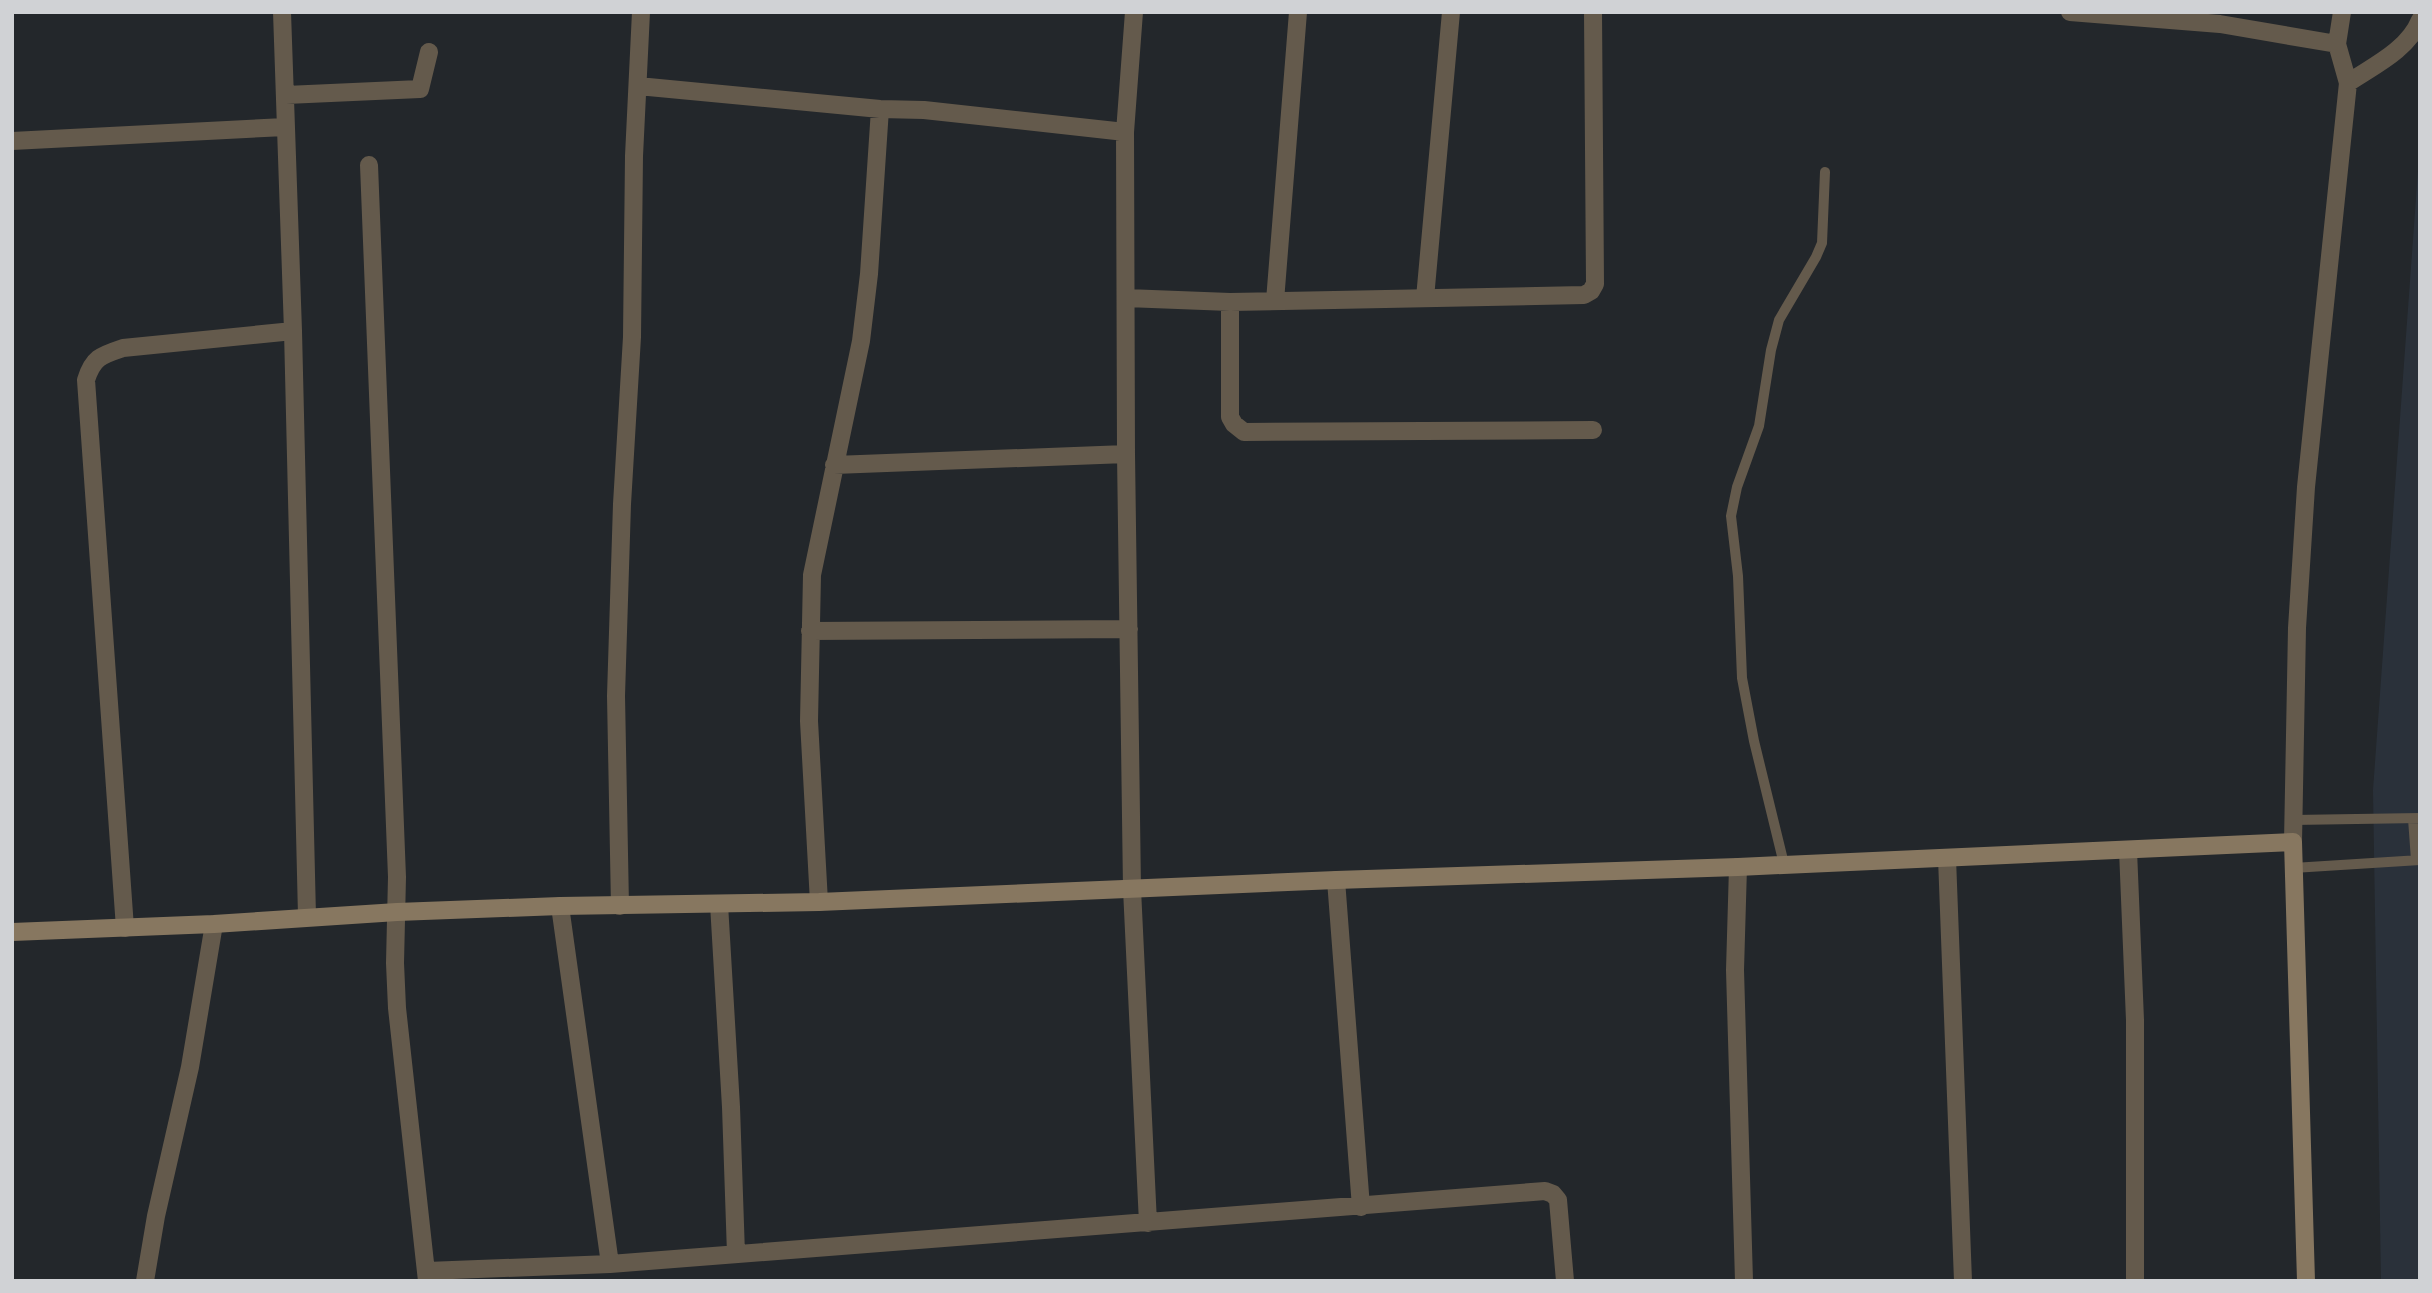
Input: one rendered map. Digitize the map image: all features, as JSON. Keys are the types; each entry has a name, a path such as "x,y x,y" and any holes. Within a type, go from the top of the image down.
{"street":[{"path":"282,12 293,331 307,916"},
{"path":"620,905 616,696 622,503 632,337 634,156 641,12"},
{"path":"1134,12 1125,132 1126,454 1132,889 1148,1223"},
{"path":"1275,301 1298,12"},
{"path":"1425,298 1451,12"},
{"path":"1125,298 1230,302 1584,295 1591,291 1595,284 1593,12"},
{"path":"2070,12 2221,18 2337,44"},
{"path":"2306,1281 2293,868 2297,628 2306,487 2348,83 2337,44 2342,12"},
{"path":"2348,83 2395,51 2405,42 2420,20"},
{"path":"286,95 421,89 429,52"},
{"path":"638,86 880,110 924,110 1125,132"},
{"path":"819,902 809,721 812,575 862,341 880,110"},
{"path":"12,141 285,127"},
{"path":"369,164 397,912 397,1008 427,1276 1545,1191 1558,1200 1566,1281"},
{"path":"1230,302 1230,417 1244,432 1594,430"},
{"path":"125,928 86,380 91,364 106,354 124,348 293,331"},
{"path":"834,465 1126,454"},
{"path":"810,631 1129,629"},
{"path":"12,932 214,924 397,912 560,906 819,902 1336,880 1738,867 2293,842"},
{"path":"2128,850 2135,1020 2135,1281"},
{"path":"1947,858 1963,1281"},
{"path":"1738,867 1735,970 1744,1281"},
{"path":"1336,880 1361,1207"},
{"path":"719,904 731,1107 736,1254"},
{"path":"560,906 610,1264"},
{"path":"145,1281 163,1180 190,1067 214,924"}],"lane":[{"path":"1784,864 1754,741 1742,678 1738,576 1731,516 1737,487 1759,426 1771,350 1779,320 1822,243 1825,172"},
{"path":"2293,820 2416,819 2418,860 2293,868"}],"shaded area":[{"path":"2419,157 2420,1281 2381,1281 2373,790"}]}
